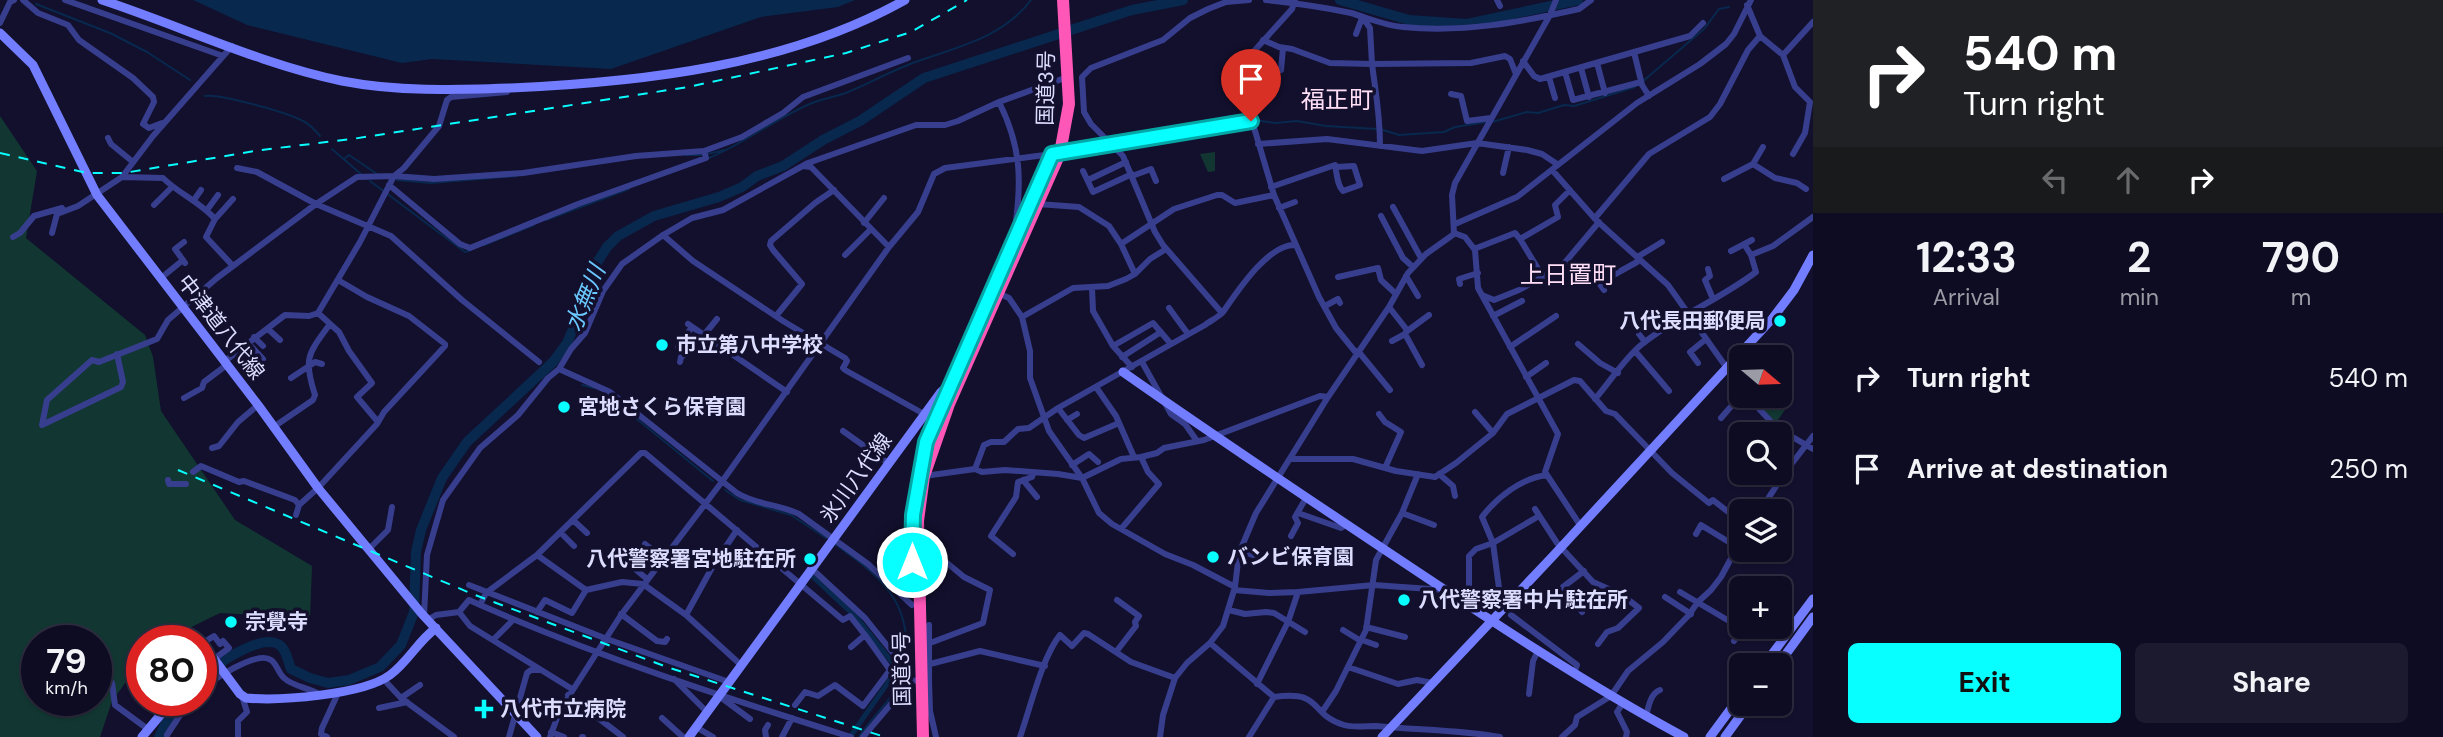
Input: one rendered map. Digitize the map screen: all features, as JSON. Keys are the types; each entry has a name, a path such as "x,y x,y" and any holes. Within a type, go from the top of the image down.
{"highway":[{"name":"国道3号","path":"1056,0 1061,19"},
{"name":"国道3号","path":"915,737 906,677 917,481 926,442 942,402 954,384 1038,204 1056,154 1069,104 1064,76 1061,19 1063,0"},
{"name":"国道3号","path":"996,292 1018,231 1056,154"},
{"name":"国道3号","path":"923,737 906,677 919,568 919,521 925,476 942,402"}],"street":[{"path":"0,23 10,2 14,0"},
{"path":"23,0 38,13 68,25 79,40 133,78 153,97 154,102 143,124 149,128"},
{"path":"65,0 223,56"},
{"path":"102,0 323,76 382,88 435,91 529,87 641,77 734,61 819,38 876,16 905,0"},
{"path":"1222,313 1166,249 1124,156 1097,132 1084,111 1082,77 1085,72 1163,40 1208,9 1226,2 1249,0"},
{"path":"1266,0 1294,1 1401,27 1458,28 1491,27 1579,9 1591,0"},
{"path":"1160,737 1175,678 1223,626 1234,589 1240,551 1256,513 1328,397 1389,307 1406,276 1421,258 1454,233 1452,195 1455,183 1551,14 1556,0"},
{"path":"1294,1 1292,9 1246,60 1251,121 1279,208 1336,328 1390,390"},
{"path":"1749,3 1760,36 1783,55 1795,87 1810,102 1805,133 1793,154"},
{"path":"1455,224 1517,197 1649,96 1700,64 1726,44 1749,3"},
{"path":"1356,34 1362,17"},
{"path":"1362,17 1370,28 1372,64 1378,97 1380,146"},
{"path":"1783,55 1813,22"},
{"path":"1523,61 1534,76 1540,79 1690,36 1703,23"},
{"name":"中津道八代線","path":"0,33 33,65 97,195 275,426 318,488 436,628"},
{"path":"1482,295 1494,300 1543,277 1571,258 1574,250 1649,154 1710,117 1748,50 1760,36"},
{"path":"1263,40 1330,63 1471,62 1504,56 1510,59 1516,74"},
{"path":"52,233 57,214 78,206 122,177 146,145 232,46"},
{"path":"1281,70 1283,48"},
{"path":"1633,52 1641,82 1649,96"},
{"path":"388,186 460,244 470,248 705,155 783,113 803,97 908,58"},
{"path":"1597,63 1605,93"},
{"path":"1581,68 1589,97"},
{"path":"1566,72 1573,100 1641,82"},
{"path":"849,736 720,695 596,651 513,620 469,600 459,612 424,617 427,555 443,500 480,448 518,415 548,378 559,369 585,333 614,272 663,235 692,218 723,210 801,166 916,125 945,125 958,121 1064,76"},
{"path":"1549,77 1555,98"},
{"path":"184,398 202,388 204,382 254,337 285,315 309,316 318,313 365,233 394,176 439,126 445,105 451,97 509,92 529,87"},
{"path":"1451,94 1461,96 1467,121 1491,118"},
{"path":"999,102 1009,121 1019,157 1015,228 1018,231"},
{"path":"149,128 167,121"},
{"path":"564,737 551,734 570,692 596,651 607,639 645,581 787,392 889,247 918,212 934,174 945,167 1056,154 1251,121"},
{"path":"146,145 149,128"},
{"path":"108,138 111,144 133,162"},
{"path":"1258,144 1327,139 1422,151 1478,143 1542,154 1597,220 1668,285 1729,371"},
{"path":"1503,173 1509,147"},
{"path":"1724,179 1753,164 1763,148"},
{"path":"117,354 121,387 42,425 47,400 92,360 99,362 117,354 157,339 167,320 183,306 316,204 357,177 434,179 523,173 636,156 705,155"},
{"path":"1088,180 1126,162"},
{"path":"1753,164 1775,178 1797,183 1806,189"},
{"path":"1121,244 1174,209 1211,196 1222,195 1235,203 1273,191 1335,165 1354,166 1360,184 1341,190 1336,167"},
{"path":"801,166 811,167 889,247"},
{"path":"237,168 257,172 316,204 368,225 403,245 462,300 539,362"},
{"path":"1083,171 1093,192 1151,169 1156,181"},
{"path":"122,177 163,178 207,210 215,219"},
{"path":"154,205 172,187"},
{"path":"194,200 201,190"},
{"path":"776,316 802,284 773,250 771,242 834,190"},
{"path":"1520,239 1558,217 1555,205 1570,190"},
{"path":"207,210 218,195"},
{"path":"864,223 884,198"},
{"path":"233,200 215,219 206,237 233,266"},
{"path":"1279,208 1295,202"},
{"path":"1038,204 1079,208 1109,226 1135,274"},
{"path":"13,237 20,233 34,216 68,206 78,206"},
{"path":"1393,207 1421,258"},
{"path":"1381,216 1403,258 1413,267"},
{"path":"1751,255 1773,246 1813,217"},
{"path":"845,255 871,229"},
{"path":"1454,233 1465,237 1474,249 1478,288 1558,434 1545,472 1580,524"},
{"path":"1474,249 1515,233 1543,277"},
{"path":"663,235 693,261 845,358 845,370 925,414"},
{"path":"1731,251 1752,240"},
{"path":"161,278 184,262 174,250 184,242"},
{"path":"1604,290 1599,283 1637,262 1662,242"},
{"path":"1595,399 1645,342 1756,272 1751,255 1744,244"},
{"path":"975,468 984,445 1004,442 1018,429 1029,428 1044,416 1142,362 1222,313 1235,292 1261,264 1286,246 1295,245"},
{"path":"1022,317 1073,288 1108,286 1135,274 1150,259 1166,249"},
{"path":"1382,737 1727,368 1784,304 1813,256"},
{"path":"1338,277 1378,268 1381,280 1396,294"},
{"path":"1708,269 1710,276 1705,280 1713,299"},
{"path":"1461,284 1459,279 1478,273"},
{"path":"1406,276 1418,296"},
{"path":"296,515 299,505 378,422 445,344 410,316 367,297 338,280"},
{"path":"1092,288 1093,311 1128,369 1165,401 1491,622 1611,696 1684,737"},
{"path":"996,292 1009,298 1022,317 1030,351 1030,378 1049,431 1082,478 1099,513 1121,529 1234,589 1269,593 1298,592 1374,584 1444,590"},
{"path":"1325,306 1338,299 1340,303"},
{"path":"1493,316 1522,302"},
{"path":"1389,307 1422,365"},
{"path":"1168,308 1188,334"},
{"path":"318,313 339,332 372,383 357,397 378,422"},
{"path":"1392,341 1429,315"},
{"path":"1510,347 1556,316"},
{"path":"717,319 702,334 681,359 678,347 690,325 702,334 787,392"},
{"path":"1114,346 1153,323 1171,344"},
{"path":"275,426 313,400 316,395 308,366 316,344 330,324"},
{"path":"268,329 280,340"},
{"path":"1122,356 1161,332"},
{"path":"1639,334 1645,342"},
{"path":"254,337 263,346"},
{"path":"1698,363 1690,352 1706,339"},
{"path":"248,343 263,359"},
{"path":"1578,344 1600,363 1618,373"},
{"path":"1635,351 1669,391"},
{"path":"291,378 315,362 322,364"},
{"path":"1142,362 1171,414 1185,424 1197,441"},
{"path":"1526,377 1546,363"},
{"path":"559,369 610,392 721,483 744,498 787,508 868,564 912,605"},
{"path":"1290,459 1353,459 1435,477 1493,433 1507,414 1574,380 1580,381 1606,411 1615,414 1672,473 1709,503 1713,500 1729,513"},
{"path":"1096,387 1138,457 1159,484 1121,529"},
{"path":"925,476 975,468 982,472 1017,471 1082,478 1121,459 1157,453 1164,448 1214,436 1320,396 1328,397"},
{"name":"氷川八代線","path":"689,737 925,414 942,402"},
{"path":"212,448 219,446 238,422 258,405"},
{"path":"1058,408 1084,438 1119,423"},
{"path":"1721,418 1730,408"},
{"path":"1757,408 1768,422"},
{"path":"1475,412 1493,433"},
{"path":"1067,420 1077,414"},
{"path":"1379,414 1385,422 1401,432 1385,468"},
{"path":"843,431 888,463"},
{"path":"1768,499 1786,471 1810,447 1813,436"},
{"path":"1792,439 1810,447"},
{"path":"480,605 486,593 537,555 641,453 645,453 843,620 850,616 906,677 930,711 936,737"},
{"path":"1072,465 1089,454 1098,462"},
{"path":"193,472 201,466 239,482 244,481 295,500 299,505"},
{"path":"1013,554 991,536 1016,497 1018,482 1032,477 1032,474"},
{"path":"1322,712 1336,691 1361,641 1366,628 1376,560 1402,513 1418,474"},
{"path":"1439,474 1453,486 1455,496"},
{"path":"1469,591 1493,604 1501,603 1493,543 1482,520 1484,513 1531,477 1546,475"},
{"path":"168,480 169,484 186,484"},
{"path":"1023,480 1037,497"},
{"path":"1291,536 1298,523 1296,517 1306,498"},
{"path":"368,550 388,530 392,507"},
{"path":"1535,509 1592,582 1622,595 1639,608 1618,628 1607,632 1598,644"},
{"path":"1298,513 1341,528 1346,525"},
{"path":"1402,513 1434,525"},
{"path":"1462,602 1469,591 1469,556 1476,549 1493,543 1539,516"},
{"path":"573,520 587,533"},
{"path":"1696,534 1701,525 1729,538"},
{"path":"686,615 714,564 737,530"},
{"path":"561,533 574,546"},
{"path":"645,544 663,558"},
{"path":"1240,551 1265,559"},
{"path":"919,568 935,553 964,577 990,590 984,623 930,643"},
{"path":"537,555 586,590"},
{"path":"1562,737 1576,725 1577,718 1582,713 1611,696 1628,671 1691,614 1698,602 1721,577 1729,562"},
{"path":"628,563 741,665"},
{"path":"811,568 865,618 901,663 906,677 896,698 863,737"},
{"path":"1582,611 1563,587 1584,571"},
{"path":"526,625 534,611 545,600 572,613 586,590 622,582 645,581"},
{"path":"469,585 607,639 729,682"},
{"path":"1257,684 1287,622 1298,592"},
{"path":"1680,592 1744,630 1734,641"},
{"path":"1665,597 1691,614"},
{"path":"1773,653 1813,599"},
{"path":"1116,652 1136,626 1135,622 1139,616 1117,600"},
{"path":"1229,610 1245,614 1274,613 1305,632"},
{"path":"459,612 470,626 542,670 623,737"},
{"path":"621,614 657,641 664,642 667,639"},
{"path":"1511,615 1577,665 1574,673"},
{"path":"1786,653 1813,617"},
{"path":"494,639 513,620"},
{"path":"929,625 930,664"},
{"path":"363,688 384,679 401,666 436,628 537,737"},
{"path":"1366,628 1405,637"},
{"path":"1343,630 1361,641 1376,645"},
{"path":"1020,737 1054,642 1060,635 1072,646 1084,633 1088,634 1131,662 1175,678"},
{"path":"851,647 865,635"},
{"path":"1529,694 1534,648 1540,635"},
{"path":"217,640 220,644 223,641 229,648 217,658"},
{"path":"1210,643 1273,697 1293,694 1304,696 1312,700 1327,718 1347,726 1500,737"},
{"path":"795,705 805,692 818,696 835,685 863,705 930,664 979,651 1045,666"},
{"path":"217,679 245,663 268,658 286,680 321,695"},
{"path":"217,663 242,696 247,712 238,721 238,737"},
{"path":"242,696 321,695 363,688 387,683 399,673 401,666"},
{"path":"1348,667 1403,685 1417,680 1433,683"},
{"path":"509,737 527,673 531,670 542,670"},
{"path":"673,677 707,712"},
{"path":"387,683 404,700 454,737"},
{"path":"379,708 404,700 420,685"},
{"path":"1646,716 1654,692 1660,690"},
{"path":"327,737 321,734 322,728 339,691"},
{"path":"112,692 115,705 146,733 160,716"},
{"path":"720,695 750,719"},
{"path":"1249,737 1273,697"},
{"path":"1623,703 1617,712 1626,737"},
{"path":"1710,737 1729,711"},
{"path":"167,735 179,716"},
{"path":"1725,737 1740,716"},
{"path":"662,718 682,737"},
{"path":"782,737 792,718"},
{"path":"768,725 765,730 769,737"},
{"path":"436,737 441,727"},
{"path":"696,727 713,737"}],"green space":[{"path":"0,116 37,171 26,238 145,335 153,357 161,411 235,520 312,566 310,618 220,613 196,625 126,625 126,682 112,701 112,625 21,625 21,716 107,716 100,737 0,737"},
{"path":"1215,152 1215,171 1208,172 1200,154"},
{"path":"1765,408 1786,408 1777,422 1763,410"}],"water":[{"path":"193,0 855,0 838,7 761,17 611,69 432,59 402,63 247,25"}],"waterway":[{"path":"709,158 812,103 843,94 911,64 981,38 1008,23 1031,0"},
{"name":"水無川","path":"217,664 249,647 270,642 283,648 291,669 328,683 349,680 380,667 401,645 414,612 416,552 421,530 442,478 467,442 553,362 567,343 591,286 598,261 618,236 654,216 719,197 742,187 757,176 783,166 823,140 860,121 924,78 1132,10 1183,0"},
{"name":"水無川","path":"1340,0 1409,20 1467,24 1578,0"},
{"path":"36,4 110,33 147,52 190,80"},
{"path":"1642,82 1704,29 1719,9 1729,7"},
{"path":"1492,122 1527,112 1538,113 1564,105 1574,106 1635,87"},
{"path":"205,96 238,100 284,113 305,122 320,136"},
{"path":"1254,120 1275,123 1297,121 1377,129"},
{"path":"1383,130 1399,135 1444,132 1455,127 1486,122"},
{"path":"332,149 362,175"},
{"path":"707,154 725,150"},
{"path":"344,159 349,155 377,174"},
{"path":"686,155 701,155"},
{"path":"397,180 431,183 517,176"},
{"path":"370,181 465,252 469,251"},
{"path":"546,220 629,189"},
{"path":"484,245 534,225"},
{"name":"水無川","path":"553,362 556,365"},
{"path":"582,385 594,388"},
{"path":"605,393 713,481"},
{"path":"725,490 740,500 791,515 826,538"},
{"path":"836,545 883,584 901,613 907,651 904,674"},
{"path":"811,575 857,618 896,667 896,671 850,737"},
{"path":"859,737 902,679"},
{"name":"水無川","path":"159,737 171,716"}],"railway":[{"path":"0,153 87,173 124,173 688,87 846,53 911,32 967,0"},
{"path":"178,470 475,595 667,667 885,737"}],"place":[{"name":"八代長田郵便局","path":"1780,321"},
{"name":"市立第八中学校","path":"662,345"},
{"name":"宮地さくら保育園","path":"564,407"},
{"name":"バンビ保育園","path":"1213,557"},
{"name":"八代警察署宮地駐在所","path":"810,559"},
{"name":"八代警察署中片駐在所","path":"1404,600"},
{"name":"宗覺寺","path":"231,622"},
{"name":"八代市立病院","path":"484,709"}],"district":[{"name":"福正町","path":"1337,100"},
{"name":"上日置町","path":"1568,275"}],"route":[{"path":"912,562 913,515 926,442 1052,154 1251,121"}]}
